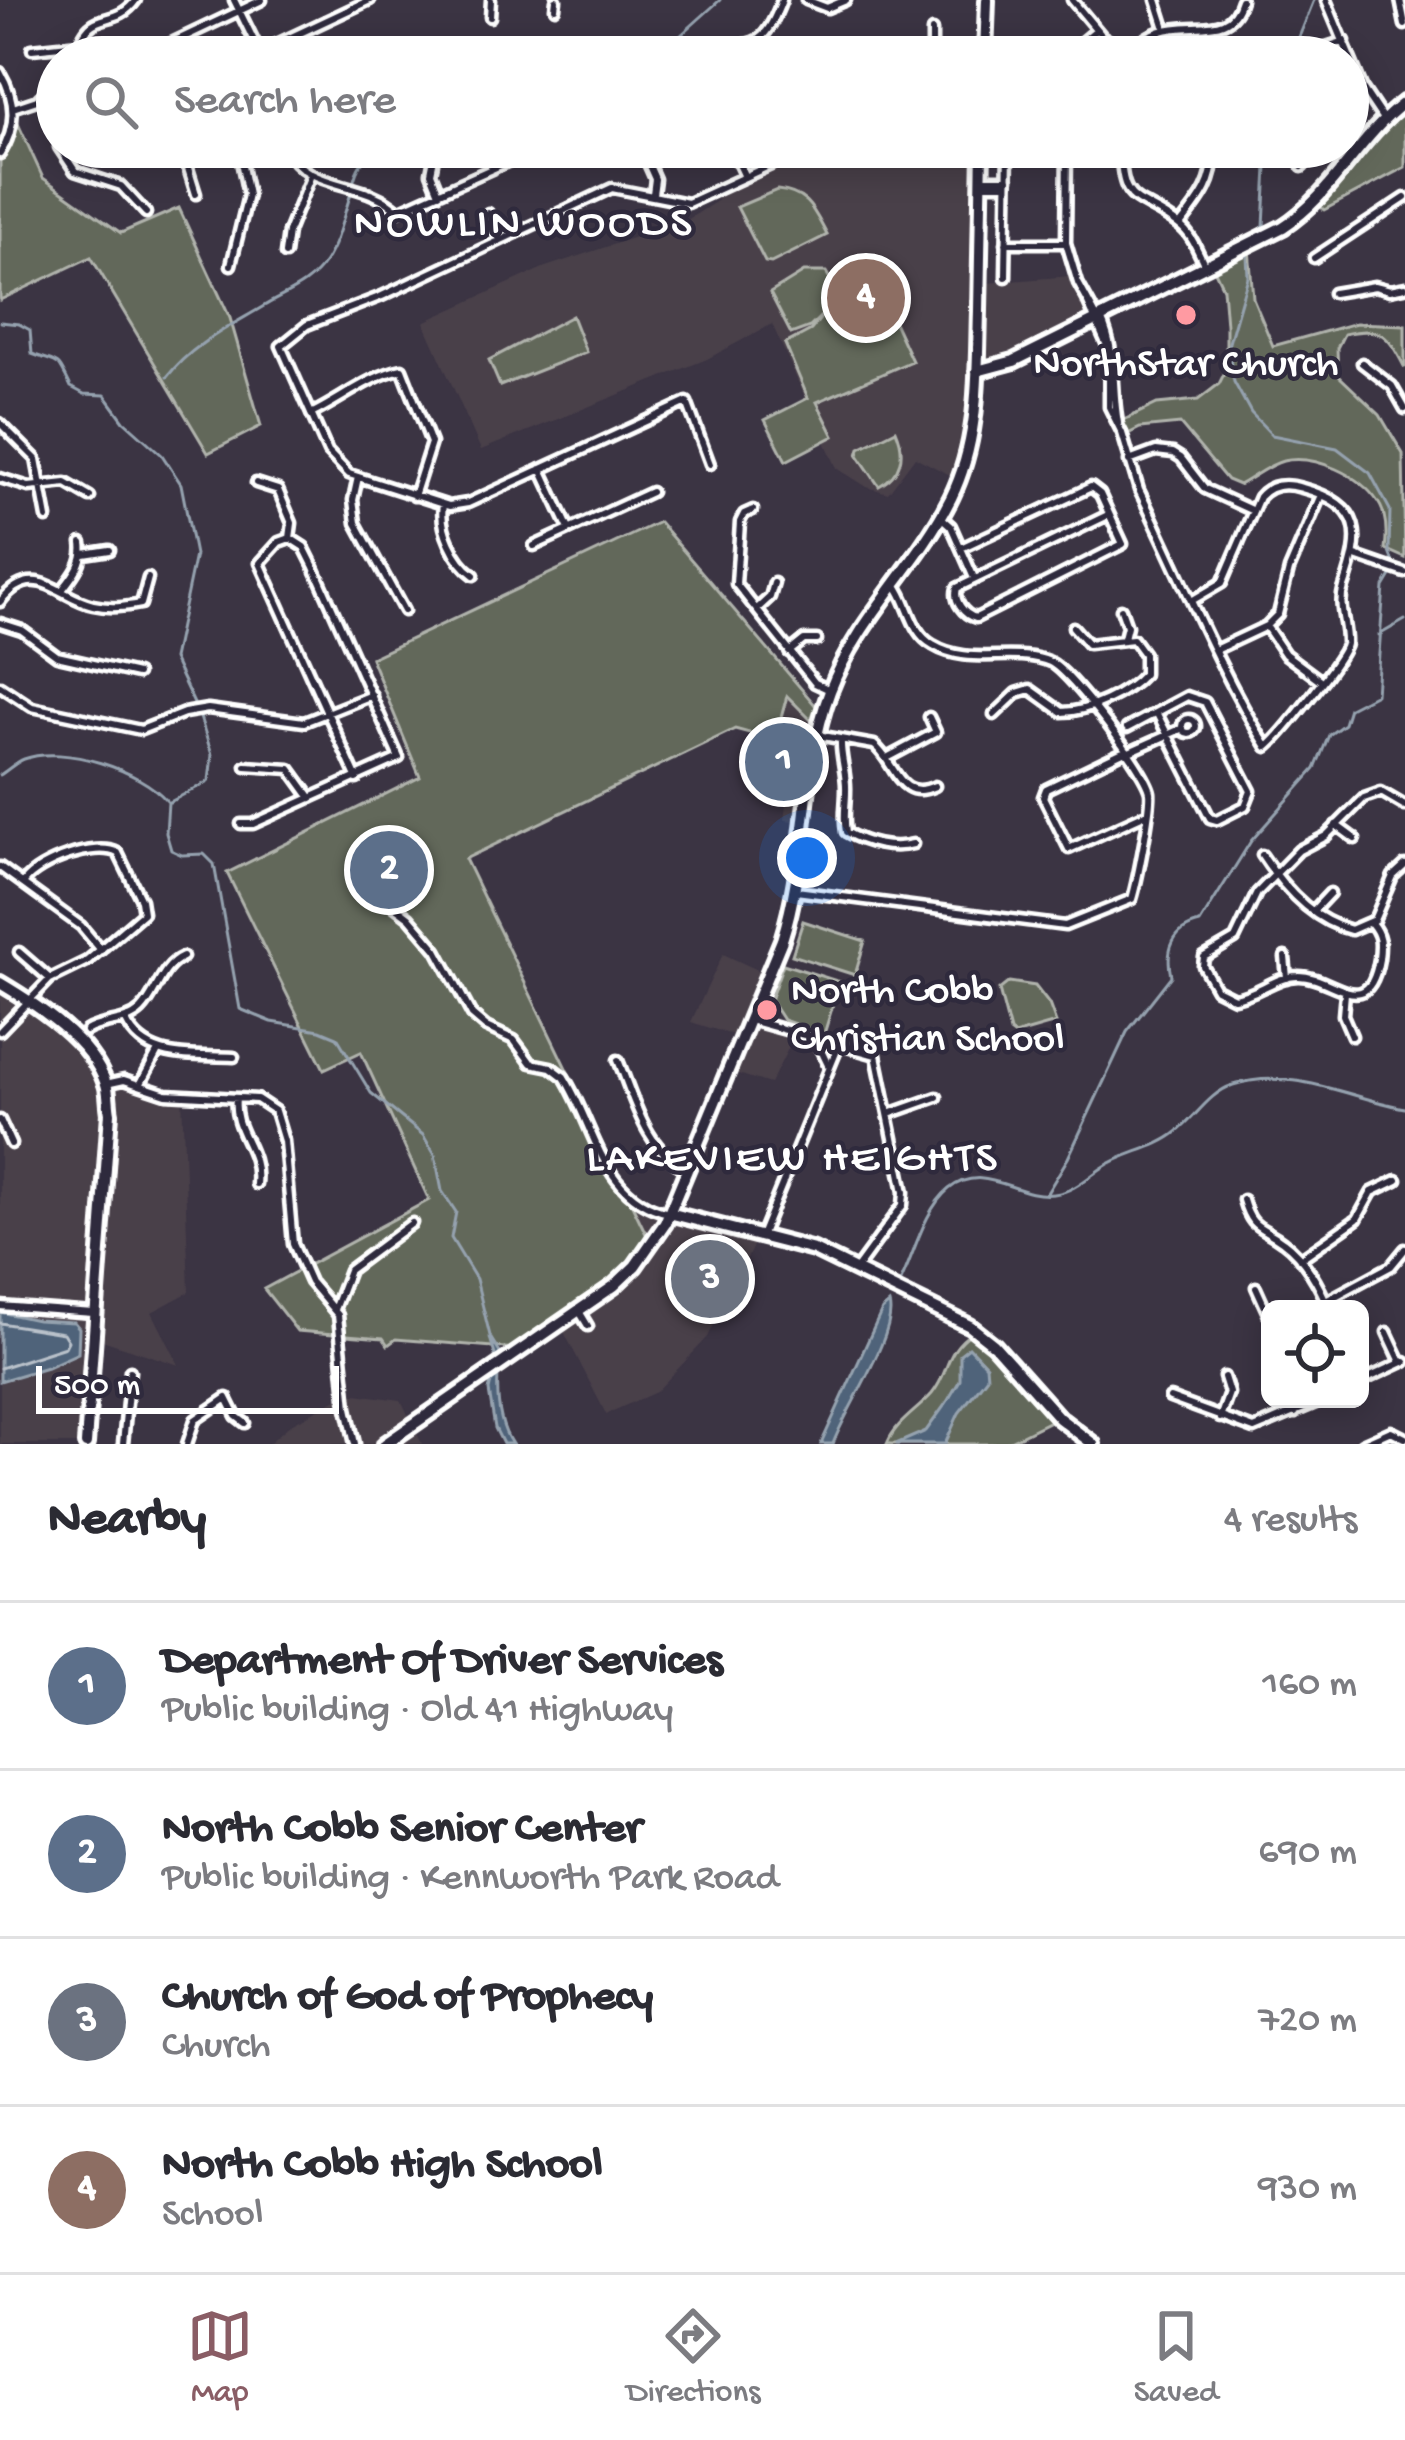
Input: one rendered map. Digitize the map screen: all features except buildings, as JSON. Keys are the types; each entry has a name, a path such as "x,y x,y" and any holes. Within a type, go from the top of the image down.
{"main road":[{"path":"986,36 987,0"},
{"path":"1369,136 1405,102"},
{"path":"385,1444 629,1272 669,1213 782,940 796,892 817,734 830,691 849,652 941,517 971,442 982,168"},
{"path":"977,370 1014,361 1283,227 1307,210 1342,168"},
{"path":"0,983 29,1000 74,1040 106,1084 110,1121 86,1444"},
{"path":"669,1213 814,1250 926,1304 982,1335 1059,1418 1093,1444"}],"street":[{"path":"82,36 95,21 122,13 136,0"},
{"path":"234,0 252,36"},
{"path":"186,36 262,0"},
{"path":"299,36 370,0"},
{"path":"490,17 491,0"},
{"path":"765,36 782,0"},
{"path":"806,0 827,8 846,0"},
{"path":"1072,0 1104,36"},
{"path":"1156,0 1164,25"},
{"path":"1144,36 1164,25 1224,23 1236,14 1241,0"},
{"path":"1326,0 1343,36"},
{"path":"1400,0 1405,25"},
{"path":"1089,36 1096,30"},
{"path":"932,31 932,36"},
{"path":"32,49 36,49"},
{"path":"0,72 13,108 10,133 0,154"},
{"path":"13,108 36,99"},
{"path":"1369,99 1383,119"},
{"path":"73,168 122,186 146,213"},
{"path":"188,168 196,194"},
{"path":"231,265 247,206 243,168"},
{"path":"301,168 376,194 395,210 494,168"},
{"path":"432,168 439,193"},
{"path":"649,168 655,179 653,195"},
{"path":"741,168 745,177"},
{"path":"710,464 687,402 468,503 443,505 358,477 339,466 328,452 281,346 307,325 382,296 612,188 688,203 764,168"},
{"path":"1006,277 1008,168"},
{"path":"1066,168 1066,243 1088,303 1114,350 1112,395 1129,461 1193,600 1267,747 1294,723 1345,650 1343,589 1356,556 1356,531 1346,510 1321,495 1296,486 1278,486 1261,494 1222,583 1193,600"},
{"path":"1122,168 1131,198 1180,225 1205,266"},
{"path":"1180,225 1208,188 1214,168"},
{"path":"285,254 288,232 311,175"},
{"path":"982,182 1008,181"},
{"path":"1314,258 1405,198"},
{"path":"488,213 500,240"},
{"path":"1006,243 1066,243"},
{"path":"1333,292 1405,287"},
{"path":"1362,364 1392,386 1405,410"},
{"path":"310,414 375,378 402,369 431,442 414,496"},
{"path":"0,423 36,459 47,518"},
{"path":"1129,461 1168,451 1181,458 1205,489 1253,511"},
{"path":"542,470 569,529"},
{"path":"358,477 353,515 404,611"},
{"path":"0,478 29,487 65,483 90,497"},
{"path":"256,484 278,490 292,523 290,538"},
{"path":"961,548 1088,487 1097,490 1121,539 1120,548 976,618 965,614 955,592 974,578 1108,515"},
{"path":"534,546 651,491"},
{"path":"1217,649 1266,626 1281,606 1289,570 1321,495"},
{"path":"443,505 441,523 464,568 474,575"},
{"path":"753,510 743,514 740,522 738,589 815,682 830,691"},
{"path":"941,517 951,526 974,578"},
{"path":"241,824 253,824 399,758 304,547 290,538"},
{"path":"290,538 279,542 260,563 356,779"},
{"path":"62,590 84,554 82,544"},
{"path":"84,554 110,550"},
{"path":"1356,556 1405,573"},
{"path":"0,602 37,581 92,605 123,608 141,604 148,578"},
{"path":"755,610 770,597 774,583"},
{"path":"796,892 1065,926 1132,899 1150,791 1145,777 1092,705 1049,662 986,658 935,646 918,632 895,584"},
{"path":"1121,609 1127,626 1124,638"},
{"path":"0,623 22,630 57,656 137,674"},
{"path":"1266,626 1285,654 1320,680"},
{"path":"994,715 1030,689 1062,712 1092,705 1144,674 1144,654 1133,639 1088,644 1073,627"},
{"path":"789,652 804,640 817,640"},
{"path":"0,686 32,707 141,730 208,709 296,722 372,694"},
{"path":"1127,728 1187,696 1208,704 1251,791 1245,806 1217,820 1210,818 1157,714"},
{"path":"886,758 936,732 929,717"},
{"path":"1148,813 1069,849 1042,797 1046,789 1183,728"},
{"path":"817,734 871,743 904,786 920,790 935,786"},
{"path":"841,740 846,832 868,842 913,844"},
{"path":"246,766 290,769 312,799"},
{"path":"1371,923 1381,940 1375,976 1363,990 1346,993 1303,976 1234,998 1213,986 1202,962 1235,939 1259,890 1299,850 1326,836 1364,797 1381,793 1405,806"},
{"path":"1336,825 1355,838"},
{"path":"0,1031 50,980 101,950 143,914 118,853 105,848 34,869 24,882"},
{"path":"1262,855 1276,877 1345,929 1371,923 1393,876 1405,865"},
{"path":"0,867 81,926 101,950"},
{"path":"1314,910 1330,893"},
{"path":"389,902 437,950 476,1020 511,1038 526,1060 551,1067 564,1077 627,1196 669,1213"},
{"path":"20,952 50,980"},
{"path":"86,1031 125,1020 142,1009 169,966 183,957"},
{"path":"1285,957 1287,978"},
{"path":"1346,993 1343,1015 1352,1036"},
{"path":"125,1020 131,1032 158,1052 234,1058"},
{"path":"750,1020 876,1055 903,1205 857,1268"},
{"path":"815,1038 830,1069"},
{"path":"760,1237 839,1045"},
{"path":"140,1086 158,1052"},
{"path":"618,1060 654,1145 687,1170"},
{"path":"106,1084 124,1080 166,1094 266,1102 278,1117 293,1244 310,1282 335,1307 341,1325 347,1408 355,1444"},
{"path":"889,1114 937,1097"},
{"path":"236,1098 236,1117 258,1162 256,1184"},
{"path":"0,1120 11,1144"},
{"path":"1300,1259 1357,1219 1372,1192 1397,1180"},
{"path":"1243,1200 1255,1226 1283,1242 1300,1259 1324,1300"},
{"path":"335,1307 349,1270 412,1223"},
{"path":"1335,1300 1391,1266 1405,1249"},
{"path":"1256,1287 1262,1300"},
{"path":"0,1306 96,1313"},
{"path":"579,1311 588,1326"},
{"path":"1369,1378 1403,1361 1388,1332"},
{"path":"123,1444 130,1370"},
{"path":"1220,1418 1228,1393 1224,1377"},
{"path":"1170,1398 1254,1430 1307,1408"},
{"path":"188,1444 195,1420 227,1399 245,1423"},
{"path":"1293,1408 1295,1414"},
{"path":"1363,1444 1391,1431 1405,1438"}],"shaded area":[{"path":"779,168 974,168 971,403 967,437 954,477 915,457 888,493 867,487 837,468 772,324 707,359 481,450 424,322 543,268 687,220 717,201 716,197"},
{"path":"1071,276 1088,317 995,361 986,359 987,283"},
{"path":"788,696 810,720 796,821 785,820 789,788 770,785"},
{"path":"723,954 762,972 736,1036 691,1022"},
{"path":"0,980 47,1010 104,1079 182,1095 189,1292 152,1312 179,1365 99,1339 92,1444 0,1444"},
{"path":"757,1023 796,1033 770,1084 735,1073"},
{"path":"627,1196 758,1236 708,1337 656,1392 606,1414 560,1324 650,1243"},
{"path":"348,1393 401,1400 422,1444 268,1444 291,1424"}],"green space":[{"path":"1405,109 1405,167 1324,210 1320,206 1351,168 1369,168 1369,144"},
{"path":"16,119 43,178 121,233 179,208 230,318 261,426 208,453 91,257 0,300 0,158 13,142"},
{"path":"777,190 803,199 827,235 771,263 765,262 737,207"},
{"path":"1249,248 1253,298 1273,346 1356,323 1405,325 1405,368 1389,341 1376,332 1344,334 1337,348 1338,375 1380,415 1403,454 1405,558 1385,549 1386,525 1378,502 1360,483 1336,469 1309,461 1283,461 1239,485 1227,480 1180,424 1140,428 1128,434 1122,421 1157,404 1198,400 1219,384 1226,370 1226,325 1223,288 1213,267"},
{"path":"804,272 826,272 844,303 887,307 912,361 817,402 834,436 786,461 765,420 808,398 785,344 811,330 827,310 810,327 791,334 770,293"},
{"path":"572,316 586,352 500,386 489,360"},
{"path":"896,430 900,462 879,486 858,455 860,448"},
{"path":"659,522 816,706 811,720 787,696 775,740 735,729 465,859 650,1242 630,1273 517,1349 396,1339 388,1345 383,1338 297,1331 264,1289 429,1200 361,1052 324,1069 227,873 420,777 371,658"},
{"path":"803,921 865,941 855,975 792,955"},
{"path":"783,964 840,982 824,1034 783,1020 770,1000"},
{"path":"1009,982 1035,986 1056,1023 1014,1035 1010,1032 999,990"},
{"path":"974,1331 1052,1420 1004,1444 887,1444 901,1423 932,1394 957,1347"}],"water":[{"path":"889,1304 886,1333 868,1373 833,1444 821,1444 882,1310"},
{"path":"0,1312 74,1322 79,1328 78,1353 0,1381"},
{"path":"490,1337 500,1353 498,1400 512,1444 503,1444 495,1428 489,1391 496,1359"},
{"path":"969,1347 986,1365 987,1377 959,1413 945,1444 896,1444 926,1431 960,1380 960,1354"}],"waterway":[{"path":"680,36 720,0"},
{"path":"1299,36 1314,0"},
{"path":"353,185 359,168"},
{"path":"1254,236 1264,226 1267,168"},
{"path":"167,377 212,337 312,277 333,246 351,193"},
{"path":"1247,254 1248,277 1228,346 1234,382 1251,413 1272,435 1337,448 1370,473 1390,510 1389,552 1394,565"},
{"path":"0,322 30,330 32,354 57,363 71,387 84,394 105,395 124,421 162,455 181,484 195,555 173,659 196,708"},
{"path":"1047,1193 1127,1032 1171,976 1173,942 1183,930 1200,923 1251,841 1315,769 1329,735 1344,724 1349,708 1376,694 1384,587 1393,572"},
{"path":"1379,635 1405,620"},
{"path":"170,802 209,781 212,755 199,714"},
{"path":"0,775 21,760 40,755 80,758 121,770 167,801"},
{"path":"168,802 166,833 171,850 182,855 204,854 214,864 240,1009 272,1022 337,1037 371,1093 423,1135 435,1155 442,1191 456,1212 451,1238 476,1279 491,1340"},
{"path":"898,1287 925,1222 940,1198 962,1181 988,1180 1040,1194 1067,1190 1111,1163 1168,1138 1233,1085 1255,1080 1299,1081 1405,1108"}],"place":[{"name":"North Cobb High School","path":"866,298"},
{"name":"NorthStar Church","path":"1186,315"},
{"name":"Department Of Driver Services","path":"784,762"},
{"name":"North Cobb Senior Center","path":"389,870"},
{"name":"North Cobb Christian School","path":"767,1010"},
{"name":"Church of God of Prophecy","path":"710,1279"}],"district":[{"name":"NOWLIN WOODS","path":"524,218"},
{"name":"LAKEVIEW HEIGHTS","path":"793,1153"}]}
